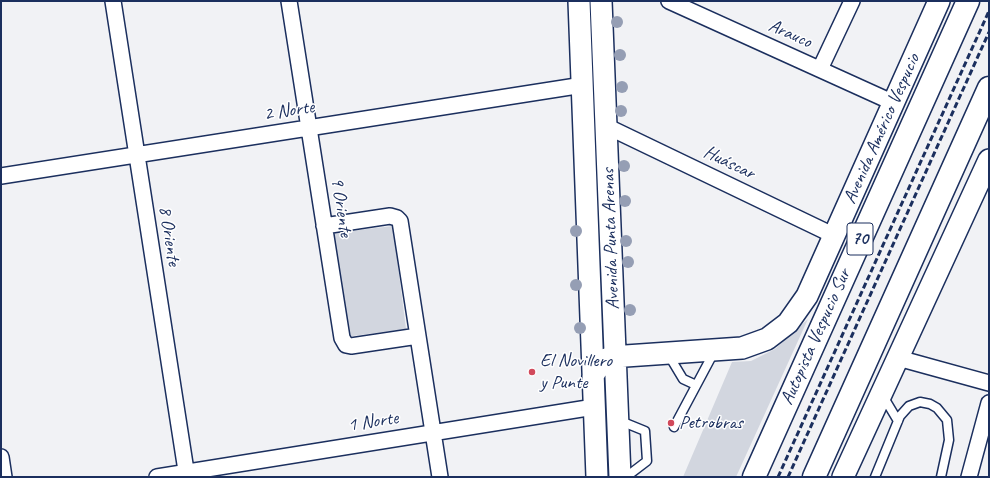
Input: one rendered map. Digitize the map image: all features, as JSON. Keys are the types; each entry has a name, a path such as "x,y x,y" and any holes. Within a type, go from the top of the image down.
{"highway":[{"name":"Autopista Vespucio Sur","path":"754,477 968,1"},
{"path":"814,477 989,88"}],"main road":[{"name":"Avenida Punta Arenas","path":"579,1 597,477"},
{"name":"Avenida Punta Arenas","path":"601,1 620,477"},
{"name":"Avenida Américo Vespucio","path":"593,376 601,362 616,356 728,351 754,345 778,332 788,323 807,296 939,1"},
{"path":"848,474 882,393 989,160"}],"street":[{"name":"8 Oriente","path":"113,1 186,475"},
{"name":"9 Oriente","path":"289,1 343,342 350,346 355,346 418,336"},
{"name":"Arauco","path":"669,1 894,103"},
{"path":"820,70 852,1"},
{"name":"2 Norte","path":"1,176 583,85"},
{"name":"Huáscar","path":"606,126 835,236"},
{"path":"324,226 390,216 397,218 401,225 440,477"},
{"path":"898,358 989,383"},
{"path":"969,477 989,403"},
{"name":"1 Norte","path":"158,477 186,475 594,407"},
{"path":"1,457 4,477"}],"lane":[{"path":"674,428 715,351"},
{"path":"668,354 683,379 696,385"},
{"path":"882,393 898,421"},
{"path":"875,477 903,411 915,403 930,404 942,413 947,420 949,440 941,477"},
{"path":"618,420 645,431 653,431"},
{"path":"626,477 647,461 645,431"}],"shaded area":[{"path":"393,226 406,329 345,337 332,233"},
{"path":"808,319 736,477 683,477 732,362 751,361 775,349"}],"railway":[{"path":"778,477 989,11"},
{"path":"788,477 989,32"}],"place":[{"name":"El Novillero y Punte","path":"532,372"},
{"name":"Petrobras","path":"671,423"}]}
